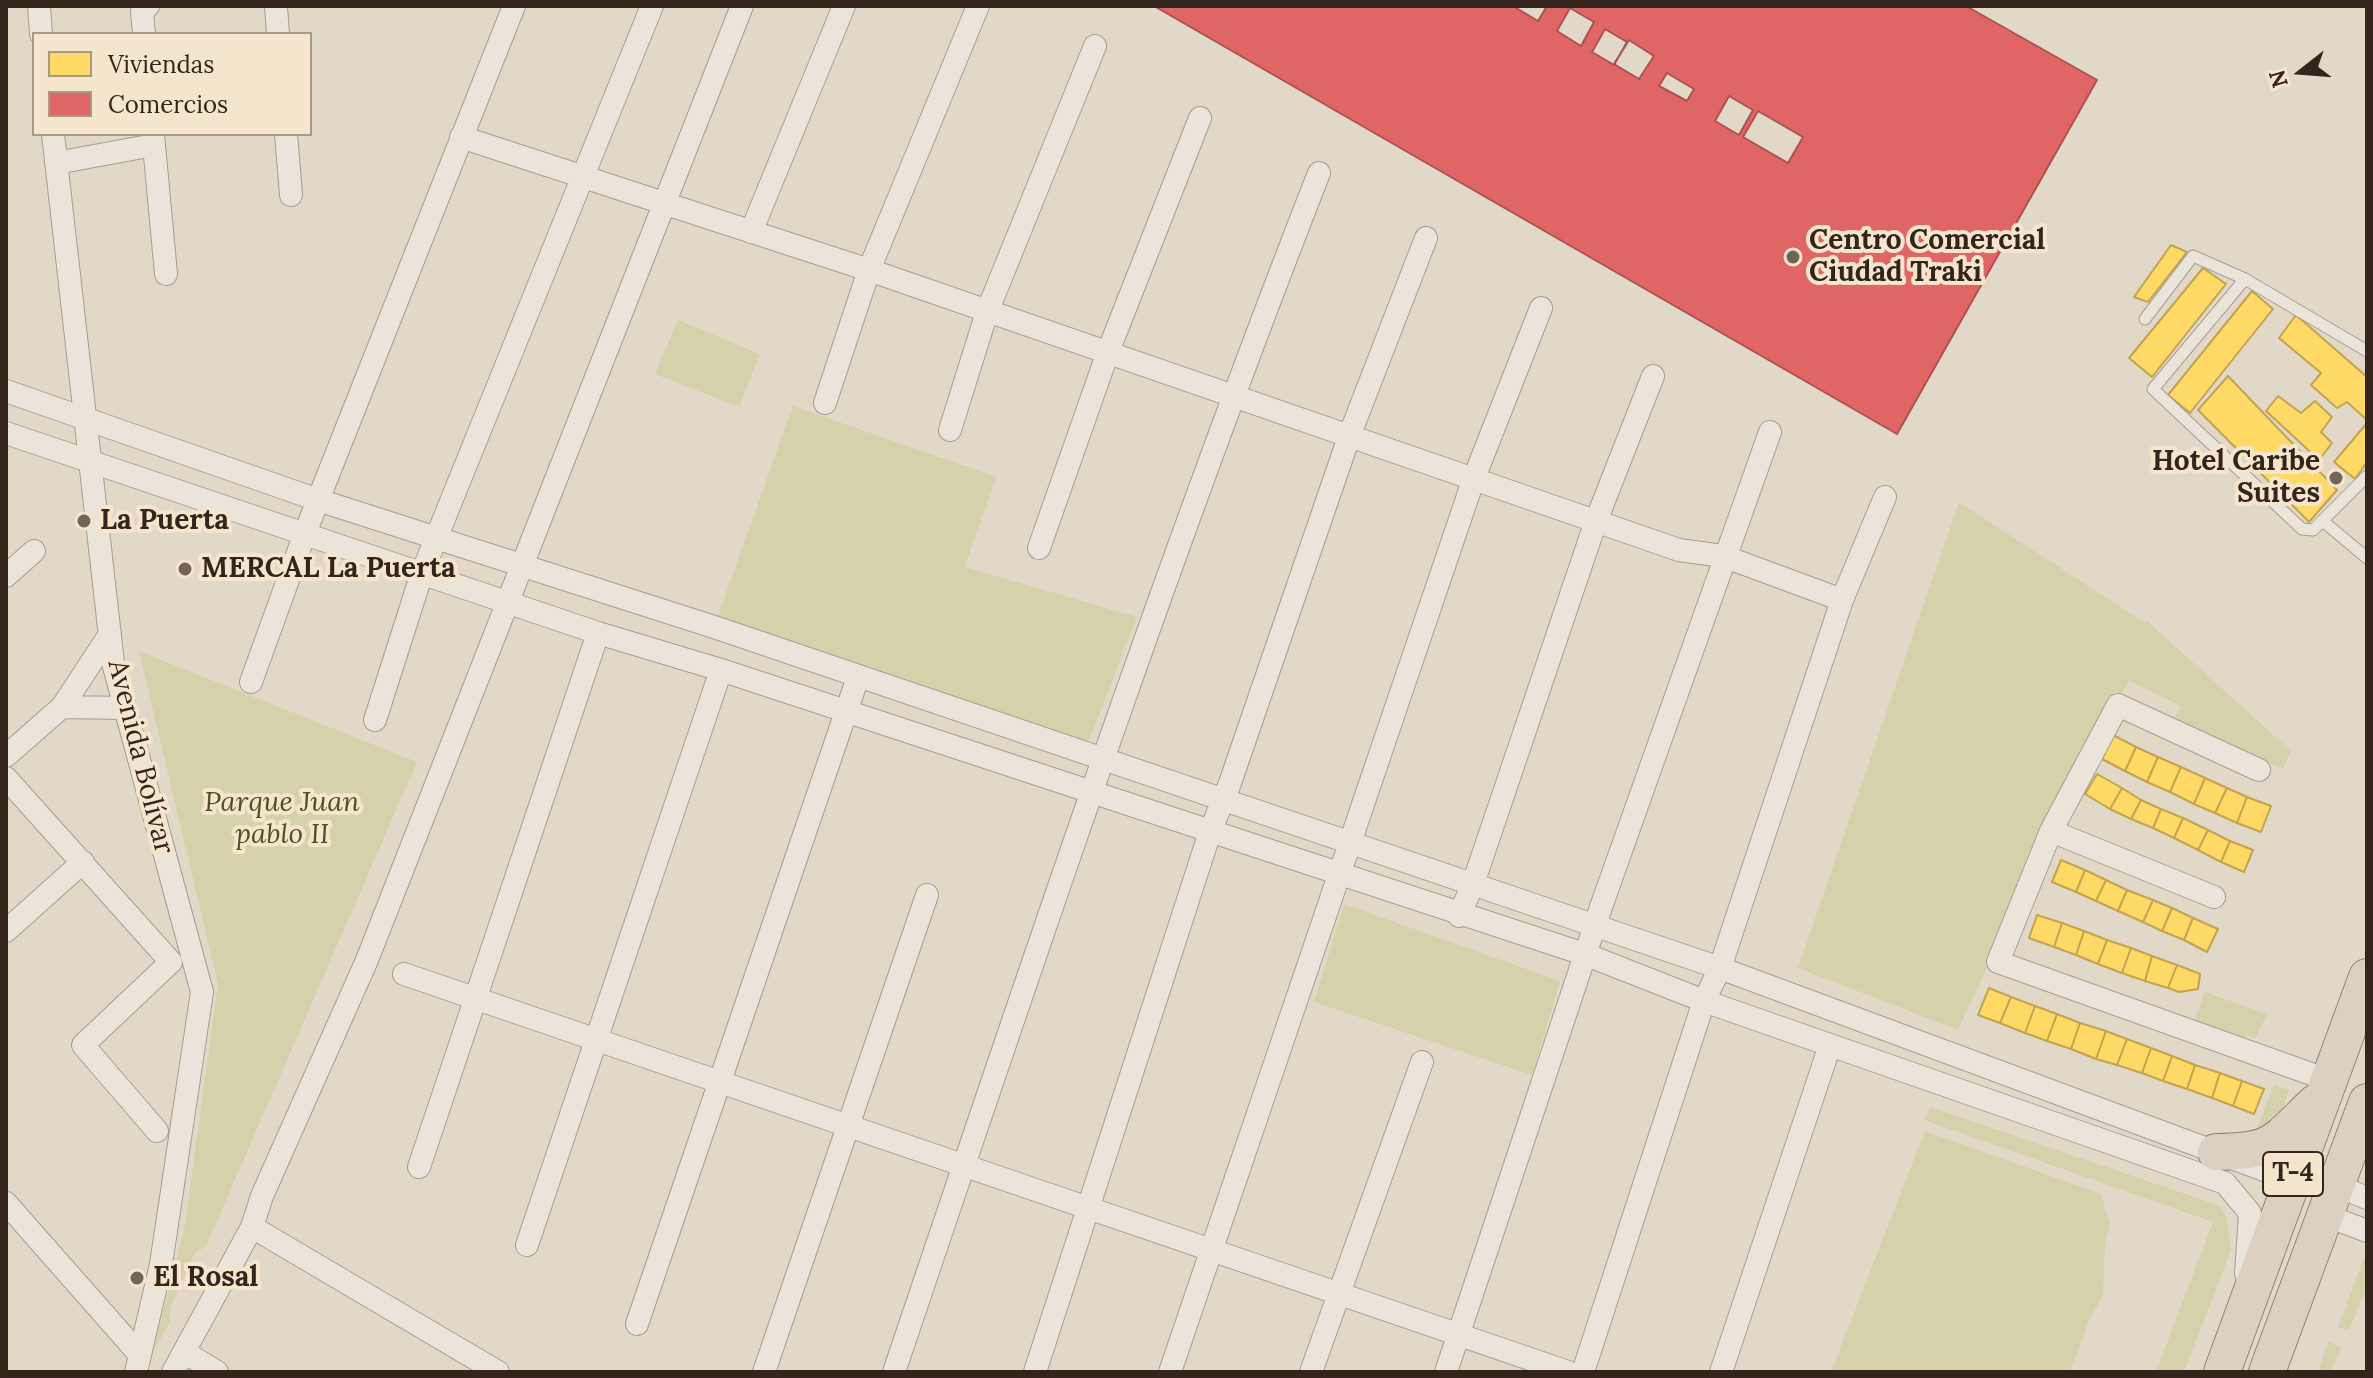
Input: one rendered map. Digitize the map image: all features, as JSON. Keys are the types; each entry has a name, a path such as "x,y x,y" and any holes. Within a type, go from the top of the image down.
{"highway":[{"name":"T-4","path":"2222,1372 2367,977"},
{"path":"2216,1152 2255,1151 2267,1147 2325,1088"},
{"name":"T-4","path":"2267,1372 2343,1200 2367,1102"}],"street":[{"path":"39,6 41,32"},
{"path":"144,32 142,12 148,6"},
{"path":"276,6 278,32"},
{"path":"251,682 305,533 514,6"},
{"path":"375,720 422,573 652,6"},
{"path":"173,1372 252,1227 262,1196 367,960 742,6"},
{"path":"751,232 844,6"},
{"path":"825,403 869,270 978,6"},
{"path":"950,430 987,312 1095,46"},
{"path":"1039,548 1108,352 1200,118"},
{"name":"Avenida Bolívar","path":"53,136 113,663 202,992 167,1233 138,1363"},
{"path":"286,136 291,195"},
{"path":"461,137 869,270 1679,550 1723,556 1842,600"},
{"path":"56,163 154,139 166,274"},
{"path":"894,1372 1100,760 1232,394 1319,173"},
{"path":"1035,1372 1210,832 1350,434 1426,238"},
{"path":"1170,1372 1474,478 1541,308"},
{"path":"1459,916 1473,884 1596,521 1653,376"},
{"path":"6,391 318,500 714,627 1720,968 2291,1180"},
{"path":"6,426 6,433 598,633 721,670 1092,791 1459,916 1587,955 1704,1001 2225,1183 2250,1213 2241,1319"},
{"path":"1446,1372 1594,927 1723,556 1770,432"},
{"path":"1583,1372 1704,1001 1720,968 1842,600 1885,497"},
{"path":"6,576 34,551"},
{"path":"419,1167 598,633"},
{"path":"6,756 62,707 110,634"},
{"path":"527,1245 721,670"},
{"path":"637,1324 858,677"},
{"path":"2259,770 2118,705 2051,831 1998,962 2325,1088"},
{"path":"62,707 125,708"},
{"path":"6,778 171,962 83,1045 157,1131"},
{"path":"2051,831 2214,897"},
{"path":"6,931 83,862"},
{"path":"764,1372 927,895"},
{"path":"404,974 1568,1372"},
{"path":"1721,1372 1830,1045"},
{"path":"1311,1372 1422,1062"},
{"path":"2343,1200 2367,1231"},
{"path":"6,1203 138,1363"},
{"path":"252,1227 498,1372"},
{"path":"184,1352 217,1372"}],"lane":[{"path":"2145,319 2193,256 2245,279 2367,351"},
{"path":"2245,279 2153,389 2302,529 2313,530 2324,522 2367,476"},
{"path":"2324,522 2367,558"}],"green space":[{"path":"678,320 760,354 739,407 655,374"},
{"path":"793,406 996,477 965,567 1137,617 1088,743 714,627"},
{"path":"1959,502 2145,623 2147,621 2291,751 2283,769 2174,719 2181,706 2129,681 2122,694 2115,691 1958,1030 1798,968"},
{"name":"Parque Juan pablo II","path":"139,651 417,762 206,1246 194,1254 170,1308 170,1323 153,1351 185,1225 218,984"},
{"path":"1344,904 1560,981 1532,1075 1314,1002"},
{"path":"2205,992 2267,1014 2255,1039 2246,1034 2242,1043 2193,1024"},
{"path":"2274,1085 2289,1090 2278,1122 2254,1135"},
{"path":"1930,1107 2218,1205 2227,1217 2231,1250 2184,1372 2156,1372 2213,1222 1924,1120"},
{"path":"1925,1131 2101,1194 2110,1225 2105,1244 2103,1296 2089,1320 2070,1372 1831,1372"},
{"path":"2367,1249 2367,1287 2349,1330 2338,1328"},
{"path":"2328,1342 2341,1347 2331,1372 2318,1372"}],"building: Viviendas":[{"path":"2171,245 2187,252 2148,302 2134,297"},
{"path":"2203,268 2226,284 2152,377 2129,358"},
{"path":"2252,291 2273,309 2190,413 2168,395"},
{"path":"2296,315 2367,377 2367,420 2347,402 2337,408 2311,385 2321,373 2279,338"},
{"path":"2228,376 2337,490 2309,522 2198,410"},
{"path":"2278,396 2301,413 2315,401 2332,417 2321,432 2332,443 2319,460 2266,411"},
{"path":"2367,423 2367,462 2355,479 2334,462"},
{"path":"2113,735 2136,747 2125,771 2102,759"},
{"path":"2136,747 2158,757 2147,782 2125,771"},
{"path":"2158,757 2181,767 2170,792 2147,782"},
{"path":"2181,767 2205,778 2194,804 2170,792"},
{"path":"2097,774 2122,788 2110,809 2085,794"},
{"path":"2205,778 2227,788 2215,813 2194,804"},
{"path":"2122,788 2141,800 2131,819 2110,809"},
{"path":"2227,788 2247,797 2237,823 2215,813"},
{"path":"2247,797 2271,806 2261,832 2237,823"},
{"path":"2141,800 2161,809 2153,828 2131,819"},
{"path":"2161,809 2183,818 2174,838 2153,828"},
{"path":"2183,818 2208,830 2198,850 2174,838"},
{"path":"2208,830 2230,841 2221,862 2198,850"},
{"path":"2230,841 2253,850 2244,872 2221,862"},
{"path":"2061,860 2085,870 2076,892 2052,882"},
{"path":"2085,870 2106,880 2096,901 2076,892"},
{"path":"2106,880 2127,890 2118,911 2096,901"},
{"path":"2127,890 2153,900 2143,922 2118,911"},
{"path":"2153,900 2172,908 2162,931 2143,922"},
{"path":"2172,908 2193,918 2184,940 2162,931"},
{"path":"2037,915 2062,923 2054,947 2029,938"},
{"path":"2193,918 2218,929 2207,952 2184,940"},
{"path":"2062,923 2084,931 2076,955 2054,947"},
{"path":"2084,931 2107,940 2098,964 2076,955"},
{"path":"2107,940 2131,948 2122,973 2098,964"},
{"path":"2131,948 2152,956 2145,981 2122,973"},
{"path":"2152,956 2177,965 2168,988 2145,981"},
{"path":"2177,965 2200,974 2198,989 2179,992 2168,988"},
{"path":"1989,988 2011,997 2000,1023 1978,1015"},
{"path":"2011,997 2035,1006 2025,1033 2000,1023"},
{"path":"2035,1006 2057,1014 2047,1041 2025,1033"},
{"path":"2057,1014 2080,1023 2071,1049 2047,1041"},
{"path":"2080,1023 2106,1031 2096,1059 2071,1049"},
{"path":"2106,1031 2127,1039 2117,1065 2096,1059"},
{"path":"2127,1039 2151,1048 2142,1073 2117,1065"},
{"path":"2151,1048 2172,1056 2163,1081 2142,1073"},
{"path":"2172,1056 2195,1065 2187,1089 2163,1081"},
{"path":"2195,1065 2220,1073 2212,1098 2187,1089"},
{"path":"2220,1073 2242,1081 2233,1106 2212,1098"},
{"path":"2242,1081 2264,1089 2254,1114 2233,1106"}],"building: Comercios":[{"name":"Centro Comercial Ciudad Traki","path":"1154,6 1966,6 2097,80 1897,434"},
{"path":"1513,6 1547,6 1538,21"},
{"path":"1570,8 1594,22 1581,46 1557,31"},
{"path":"1605,29 1627,42 1614,65 1592,52"},
{"path":"1629,40 1654,56 1639,79 1614,64"},
{"path":"1667,73 1694,89 1687,101 1659,86"},
{"path":"1729,96 1753,110 1739,135 1715,121"},
{"path":"1758,111 1803,137 1788,163 1743,137"}],"place":[{"name":"Centro Comercial Ciudad Traki","path":"1793,257"},
{"name":"Hotel Caribe Suites","path":"2336,478"},
{"name":"La Puerta","path":"84,521"},
{"name":"MERCAL La Puerta","path":"185,569"},
{"name":"El Rosal","path":"137,1278"}]}
